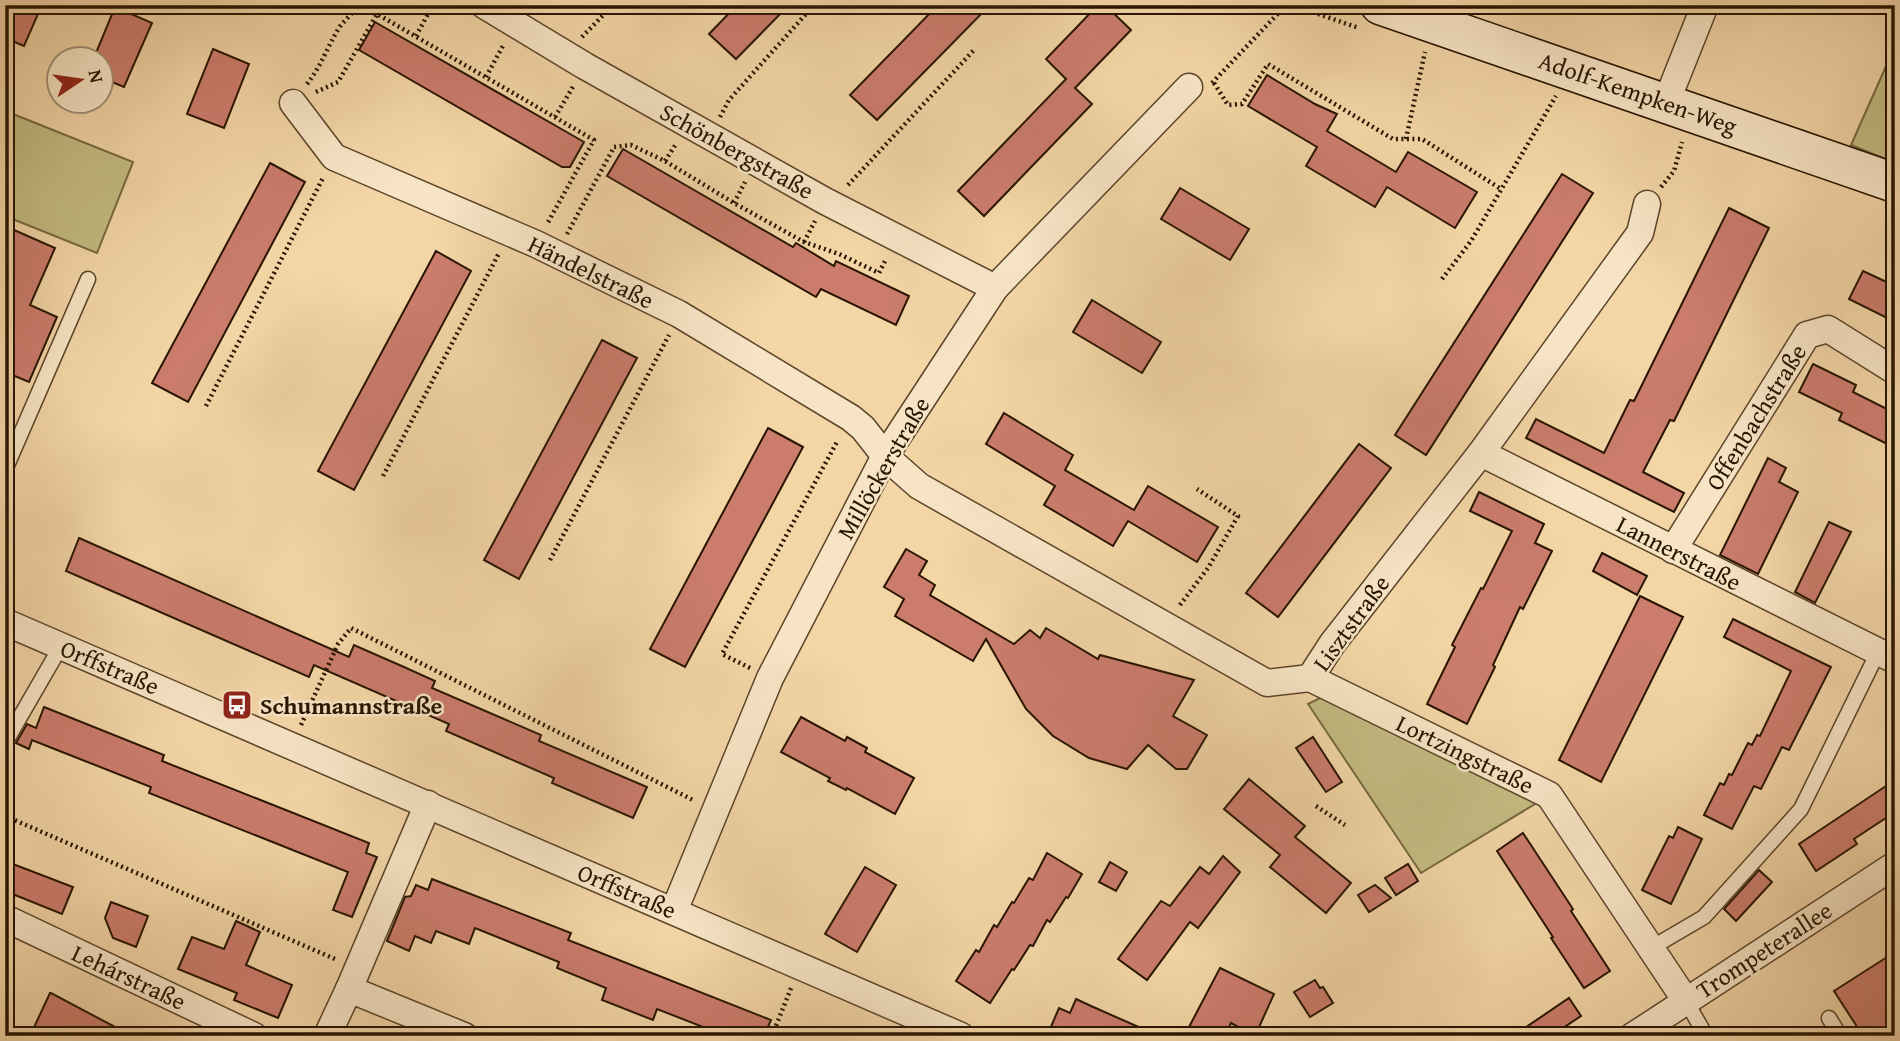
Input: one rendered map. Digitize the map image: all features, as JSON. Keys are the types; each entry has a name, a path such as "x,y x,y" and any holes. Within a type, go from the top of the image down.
{"main road":[{"name":"Adolf-Kempken-Weg","path":"1380,5 1895,183"}],"street":[{"name":"Schönbergstraße","path":"484,5 709,137 831,204 995,288"},
{"path":"1678,107 1705,5"},
{"name":"Millöckerstraße","path":"674,911 770,678 885,456 995,288 1201,84"},
{"name":"Händelstraße","path":"293,103 334,157 546,249 679,314 850,418 863,428 885,456"},
{"name":"Lisztstraße","path":"885,456 919,486 1267,683 1310,678 1332,644 1480,453 1640,233 1647,204"},
{"name":"Offenbachstraße","path":"1673,550 1807,335 1828,328 1895,371"},
{"name":"Lannerstraße","path":"1480,453 1886,656"},
{"name":"Orffstraße","path":"5,622 800,965 913,1026 961,1036"},
{"name":"Lortzingstraße","path":"1310,678 1549,795 1686,1001"},
{"path":"327,1036 428,804"},
{"name":"Trompeterallee","path":"1633,1036 1895,864"},
{"name":"Lehárstraße","path":"5,918 254,1036"},
{"path":"353,979 464,1036"}],"lane":[{"path":"5,470 88,279"},
{"path":"5,743 61,646"},
{"name":"Lannerstraße","path":"1651,948 1704,917 1801,809 1886,656"},
{"path":"1686,1001 1706,1036"},
{"path":"1829,1017 1840,1036"}],"path":[{"path":"293,103 318,70 340,27 356,5"},
{"path":"416,36 433,5"},
{"path":"555,117 576,60 614,5"},
{"path":"709,137 729,100 814,5"},
{"path":"1286,5 1201,84 1228,105 1242,104 1268,64 1393,139 1422,139 1501,189"},
{"path":"293,103 338,82 377,14 416,36 594,140 546,249"},
{"path":"486,77 516,23"},
{"path":"831,204 974,50"},
{"path":"1406,139 1426,51"},
{"path":"1442,279 1471,241 1571,70"},
{"path":"1647,204 1674,171 1678,107"},
{"path":"546,249 614,147 631,145 666,161 804,242 839,254 879,273 899,237"},
{"path":"206,406 334,157"},
{"path":"383,476 509,233"},
{"path":"550,560 679,314"},
{"path":"770,678 722,654 850,418"},
{"path":"1165,625 1208,568 1238,516 1197,489"},
{"path":"292,745 338,644 351,628 715,811"},
{"path":"1316,806 1345,825"},
{"path":"5,816 353,979"},
{"path":"772,1036 800,965"}],"shaded area":[{"path":"1895,46 1895,163 1851,145"},
{"path":"8,112 133,162 97,253 5,216 5,119"},
{"path":"1324,696 1540,801 1421,873 1308,704"}],"building":[{"path":"5,5 42,5 24,46 5,38"},
{"path":"737,5 789,5 736,59 709,34"},
{"path":"938,5 990,5 877,120 850,95"},
{"path":"1098,5 1105,5 1131,30 1075,88 1092,104 984,216 958,191 1066,79 1046,59"},
{"path":"115,7 152,23 124,87 116,84 116,46 99,46"},
{"path":"375,22 584,142 570,167 562,167 359,50"},
{"path":"213,49 249,64 224,128 187,114"},
{"path":"1267,75 1337,114 1327,131 1396,172 1408,152 1477,192 1455,228 1387,187 1375,207 1306,166 1317,147 1248,106"},
{"path":"623,149 793,247 796,243 834,266 836,261 909,296 896,325 821,289 816,297 607,176"},
{"path":"270,163 305,182 188,402 152,383"},
{"path":"1562,174 1593,193 1426,455 1395,435"},
{"path":"1180,188 1249,229 1230,260 1161,219"},
{"path":"1729,208 1769,228 1674,421 1670,420 1643,472 1684,493 1674,512 1526,438 1536,419 1604,453 1630,400 1634,401"},
{"path":"5,226 55,248 30,305 57,317 29,382 5,372"},
{"path":"436,251 471,271 354,490 318,471"},
{"path":"1863,271 1895,286 1895,322 1849,299"},
{"path":"1092,300 1161,342 1142,373 1073,332"},
{"path":"602,340 637,358 519,579 484,560"},
{"path":"1813,364 1856,385 1853,392 1895,413 1895,448 1839,420 1842,413 1799,392"},
{"path":"1004,413 1073,455 1065,470 1134,510 1148,486 1218,527 1197,562 1128,521 1113,546 1044,505 1055,486 986,444"},
{"path":"768,428 803,447 685,667 650,649"},
{"path":"1359,444 1391,468 1278,617 1246,593"},
{"path":"1768,458 1786,468 1779,482 1798,492 1758,574 1720,555"},
{"path":"1479,492 1544,524 1535,543 1552,551 1523,609 1520,607 1467,724 1427,704 1455,647 1452,645 1512,531 1470,511"},
{"path":"1829,522 1851,532 1815,603 1795,592"},
{"path":"79,538 349,657 354,645 435,681 432,688 541,735 539,741 647,787 633,818 552,783 554,778 446,731 449,724 314,665 309,677 66,571"},
{"path":"906,549 927,561 919,575 935,585 930,595 1014,644 1030,630 1040,638 1046,628 1098,659 1100,655 1194,680 1173,716 1207,735 1187,769 1176,769 1148,745 1127,769 1089,758 1053,736 1026,709 986,639 973,661 895,616 904,599 884,587"},
{"path":"1602,553 1647,576 1637,595 1593,571"},
{"path":"1640,596 1683,617 1601,782 1559,760"},
{"path":"1733,619 1831,667 1789,750 1782,747 1761,789 1754,786 1732,829 1704,815 1720,783 1724,785 1729,774 1732,775 1748,743 1752,745 1757,735 1760,736 1791,671 1724,637"},
{"path":"44,707 164,755 162,761 369,843 366,853 377,857 352,917 333,910 348,872 149,793 151,787 32,740 29,749 16,743 27,724 36,728"},
{"path":"801,717 845,741 847,737 867,748 865,752 914,778 895,814 847,788 846,790 828,781 830,778 781,752"},
{"path":"1313,737 1342,782 1326,792 1296,748"},
{"path":"1249,779 1305,826 1295,837 1351,883 1326,913 1270,867 1280,855 1224,809"},
{"path":"1895,780 1895,812 1854,839 1857,844 1816,871 1799,844"},
{"path":"1678,827 1702,839 1671,904 1642,890 1669,836 1673,838"},
{"path":"1523,833 1610,971 1584,988 1497,851"},
{"path":"1047,853 1082,874 1068,898 1066,897 1050,922 1047,920 1033,946 1030,945 990,1003 956,981 976,950 979,952 994,925 997,927 1029,878 1033,880"},
{"path":"1223,856 1240,872 1198,928 1190,922 1147,980 1118,959 1161,901 1170,906 1200,867 1209,874"},
{"path":"5,861 73,887 62,914 5,891"},
{"path":"1110,862 1127,872 1116,891 1099,882"},
{"path":"1408,864 1418,881 1396,895 1385,878"},
{"path":"865,867 896,885 857,952 825,934"},
{"path":"1759,870 1772,882 1736,921 1724,909"},
{"path":"432,879 571,933 568,940 771,1020 764,1036 726,1036 657,1009 653,1020 602,1000 606,988 557,968 559,962 475,928 469,944 436,931 431,943 415,936 409,951 387,941 405,897 411,896 416,885 428,890"},
{"path":"1375,885 1391,898 1369,912 1358,895"},
{"path":"111,902 148,916 136,947 113,938 105,918"},
{"path":"236,921 260,932 246,965 292,985 278,1018 234,1000 237,993 178,969 192,937 224,949"},
{"path":"1895,952 1895,1036 1863,1036 1834,991"},
{"path":"1220,968 1274,994 1255,1036 1231,1023 1225,1036 1201,1036 1189,1027"},
{"path":"1315,980 1333,1003 1310,1017 1294,992"},
{"path":"51,993 132,1036 30,1036"},
{"path":"1569,998 1581,1016 1551,1036 1513,1036"},
{"path":"1076,999 1159,1036 1066,1036 1050,1029 1059,1008 1070,1013"}],"place":[{"name":"Schumannstraße","path":"237,705"}]}
